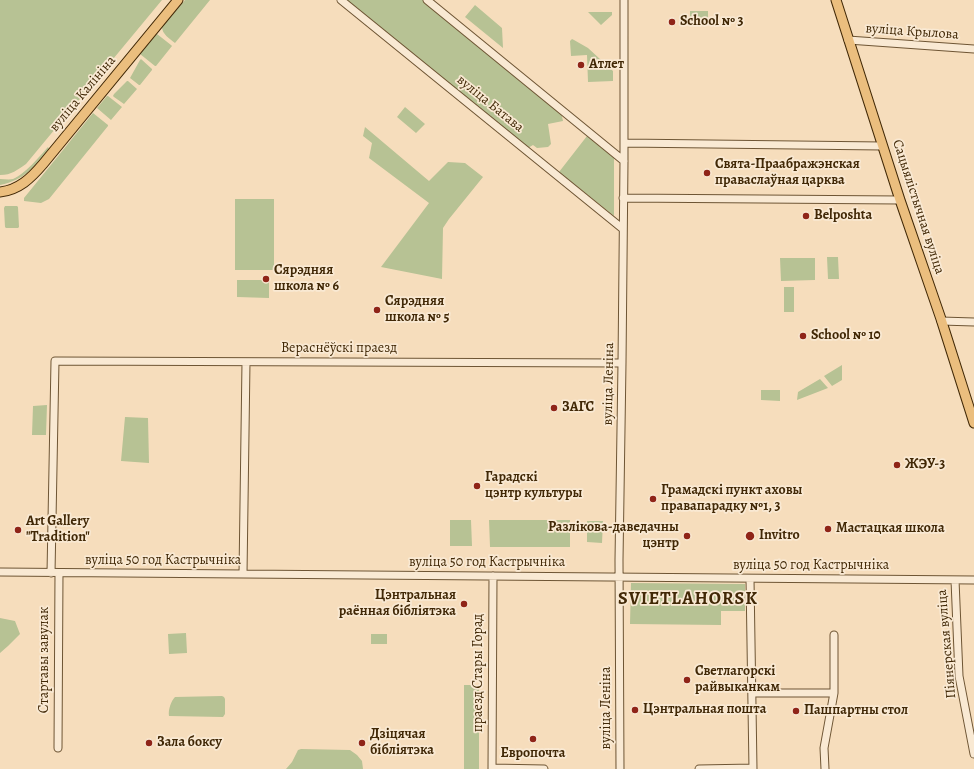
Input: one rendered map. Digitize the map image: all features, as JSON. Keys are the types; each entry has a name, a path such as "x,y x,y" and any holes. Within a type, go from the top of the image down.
{"main road":[{"name":"вуліца Калініна","path":"0,192 20,186 43,164 178,0"},
{"name":"Сацыялістычная вуліца","path":"836,0 882,146 974,423"}],"street":[{"name":"вуліца Батава","path":"341,0 623,229"},
{"path":"427,0 624,161"},
{"name":"вуліца Леніна","path":"620,769 624,0"},
{"name":"вуліца Крылова","path":"848,40 974,49"},
{"path":"624,143 882,146"},
{"path":"623,198 900,200"},
{"path":"941,321 974,322"},
{"name":"Вераснёўскі праезд","path":"55,361 622,363"},
{"name":"Стартавы завулак","path":"55,361 55,573 58,748"},
{"path":"243,574 246,362"},
{"name":"вуліца 50 год Кастрычніка","path":"0,572 974,580"},
{"name":"праезд Стары Горад","path":"492,768 493,576"},
{"path":"699,769 753,769 750,579"},
{"name":"Піянерская вуліца","path":"955,580 960,676 974,754"},
{"path":"824,769 824,748 834,693 834,635"},
{"path":"752,693 834,693"},
{"path":"492,768 544,769"}],"green space":[{"path":"0,0 162,0 26,164 11,173 4,175 0,175"},
{"path":"185,0 210,0 175,43 165,34 162,27"},
{"path":"347,0 424,0 561,112 563,121 548,124 551,144 548,147 537,148 533,145 528,148"},
{"path":"475,5 502,28 503,48 465,17"},
{"path":"690,11 708,11 708,23 690,23"},
{"path":"588,12 612,12 612,15 601,25"},
{"path":"157,34 172,46 155,66 140,54"},
{"path":"572,39 588,48 613,71 613,81 588,82 587,55 571,56 570,41"},
{"path":"141,59 152,70 139,85 130,78"},
{"path":"127,81 137,89 124,104 113,96"},
{"path":"107,96 122,107 111,120 97,108"},
{"path":"405,107 425,124 416,133 397,117"},
{"path":"93,113 108,126 49,199 41,203 24,201 24,198"},
{"path":"365,127 429,181 448,162 465,163 483,177 443,228 442,279 381,267 429,203 369,158 372,143 363,136"},
{"path":"587,136 614,158 614,216 559,172"},
{"path":"48,147 49,149 39,162 23,176 9,183 0,185 0,179 13,179 22,174"},
{"path":"235,199 274,199 274,270 235,270"},
{"path":"5,206 18,207 18,228 5,227"},
{"path":"827,257 838,257 839,279 828,279"},
{"path":"780,258 815,258 815,280 781,281"},
{"path":"237,280 269,280 269,298 237,297"},
{"path":"784,287 794,287 794,312 784,312"},
{"path":"842,365 842,380 832,386 824,376"},
{"path":"820,379 828,388 797,400 798,392"},
{"path":"761,390 780,390 780,401 761,400"},
{"path":"47,405 46,435 32,435 33,406"},
{"path":"125,417 148,418 149,463 121,461"},
{"path":"450,520 471,520 472,546 450,546"},
{"path":"489,520 570,520 570,547 490,547"},
{"path":"587,521 603,521 602,543 587,542"},
{"path":"631,583 745,584 745,611 721,611 721,625 630,624"},
{"path":"0,618 15,621 20,634 0,653"},
{"path":"186,633 187,653 169,654 168,634"},
{"path":"371,634 387,634 387,644 371,644"},
{"path":"464,685 479,685 479,769 464,769"},
{"path":"222,696 225,699 225,714 223,717 169,716 170,706 175,697"},
{"path":"298,750 350,750 362,761 363,769 286,769 292,762"}],"place":[{"name":"School № 3","path":"672,22"},
{"name":"Атлет","path":"581,65"},
{"name":"Свята-Праабражэнская праваслаўная царква","path":"707,173"},
{"name":"Belposhta","path":"806,216"},
{"name":"Сярэдняя школа № 6","path":"266,279"},
{"name":"Сярэдняя школа № 5","path":"377,310"},
{"name":"School № 10","path":"803,336"},
{"name":"ЗАГС","path":"554,408"},
{"name":"ЖЭУ-3","path":"897,465"},
{"name":"Гарадскі цэнтр культуры","path":"477,486"},
{"name":"Грамадскі пункт аховы правапарадку №1, 3","path":"653,499"},
{"name":"Мастацкая школа","path":"828,529"},
{"name":"Art Gallery \"Tradition\"","path":"18,530"},
{"name":"Разлікова-даведачны цэнтр","path":"687,536"},
{"name":"Invitro","path":"750,536"},
{"name":"Цэнтральная раённая бібліятэка","path":"464,604"},
{"name":"Светлагорскі райвыканкам","path":"687,680"},
{"name":"Цэнтральная пошта","path":"635,710"},
{"name":"Пашпартны стол","path":"796,711"},
{"name":"Европочта","path":"533,739"},
{"name":"Зала боксу","path":"149,743"},
{"name":"Дзіцячая бібліятэка","path":"362,743"}],"district":[{"name":"SVIETLAHORSK","path":"688,600"}]}
